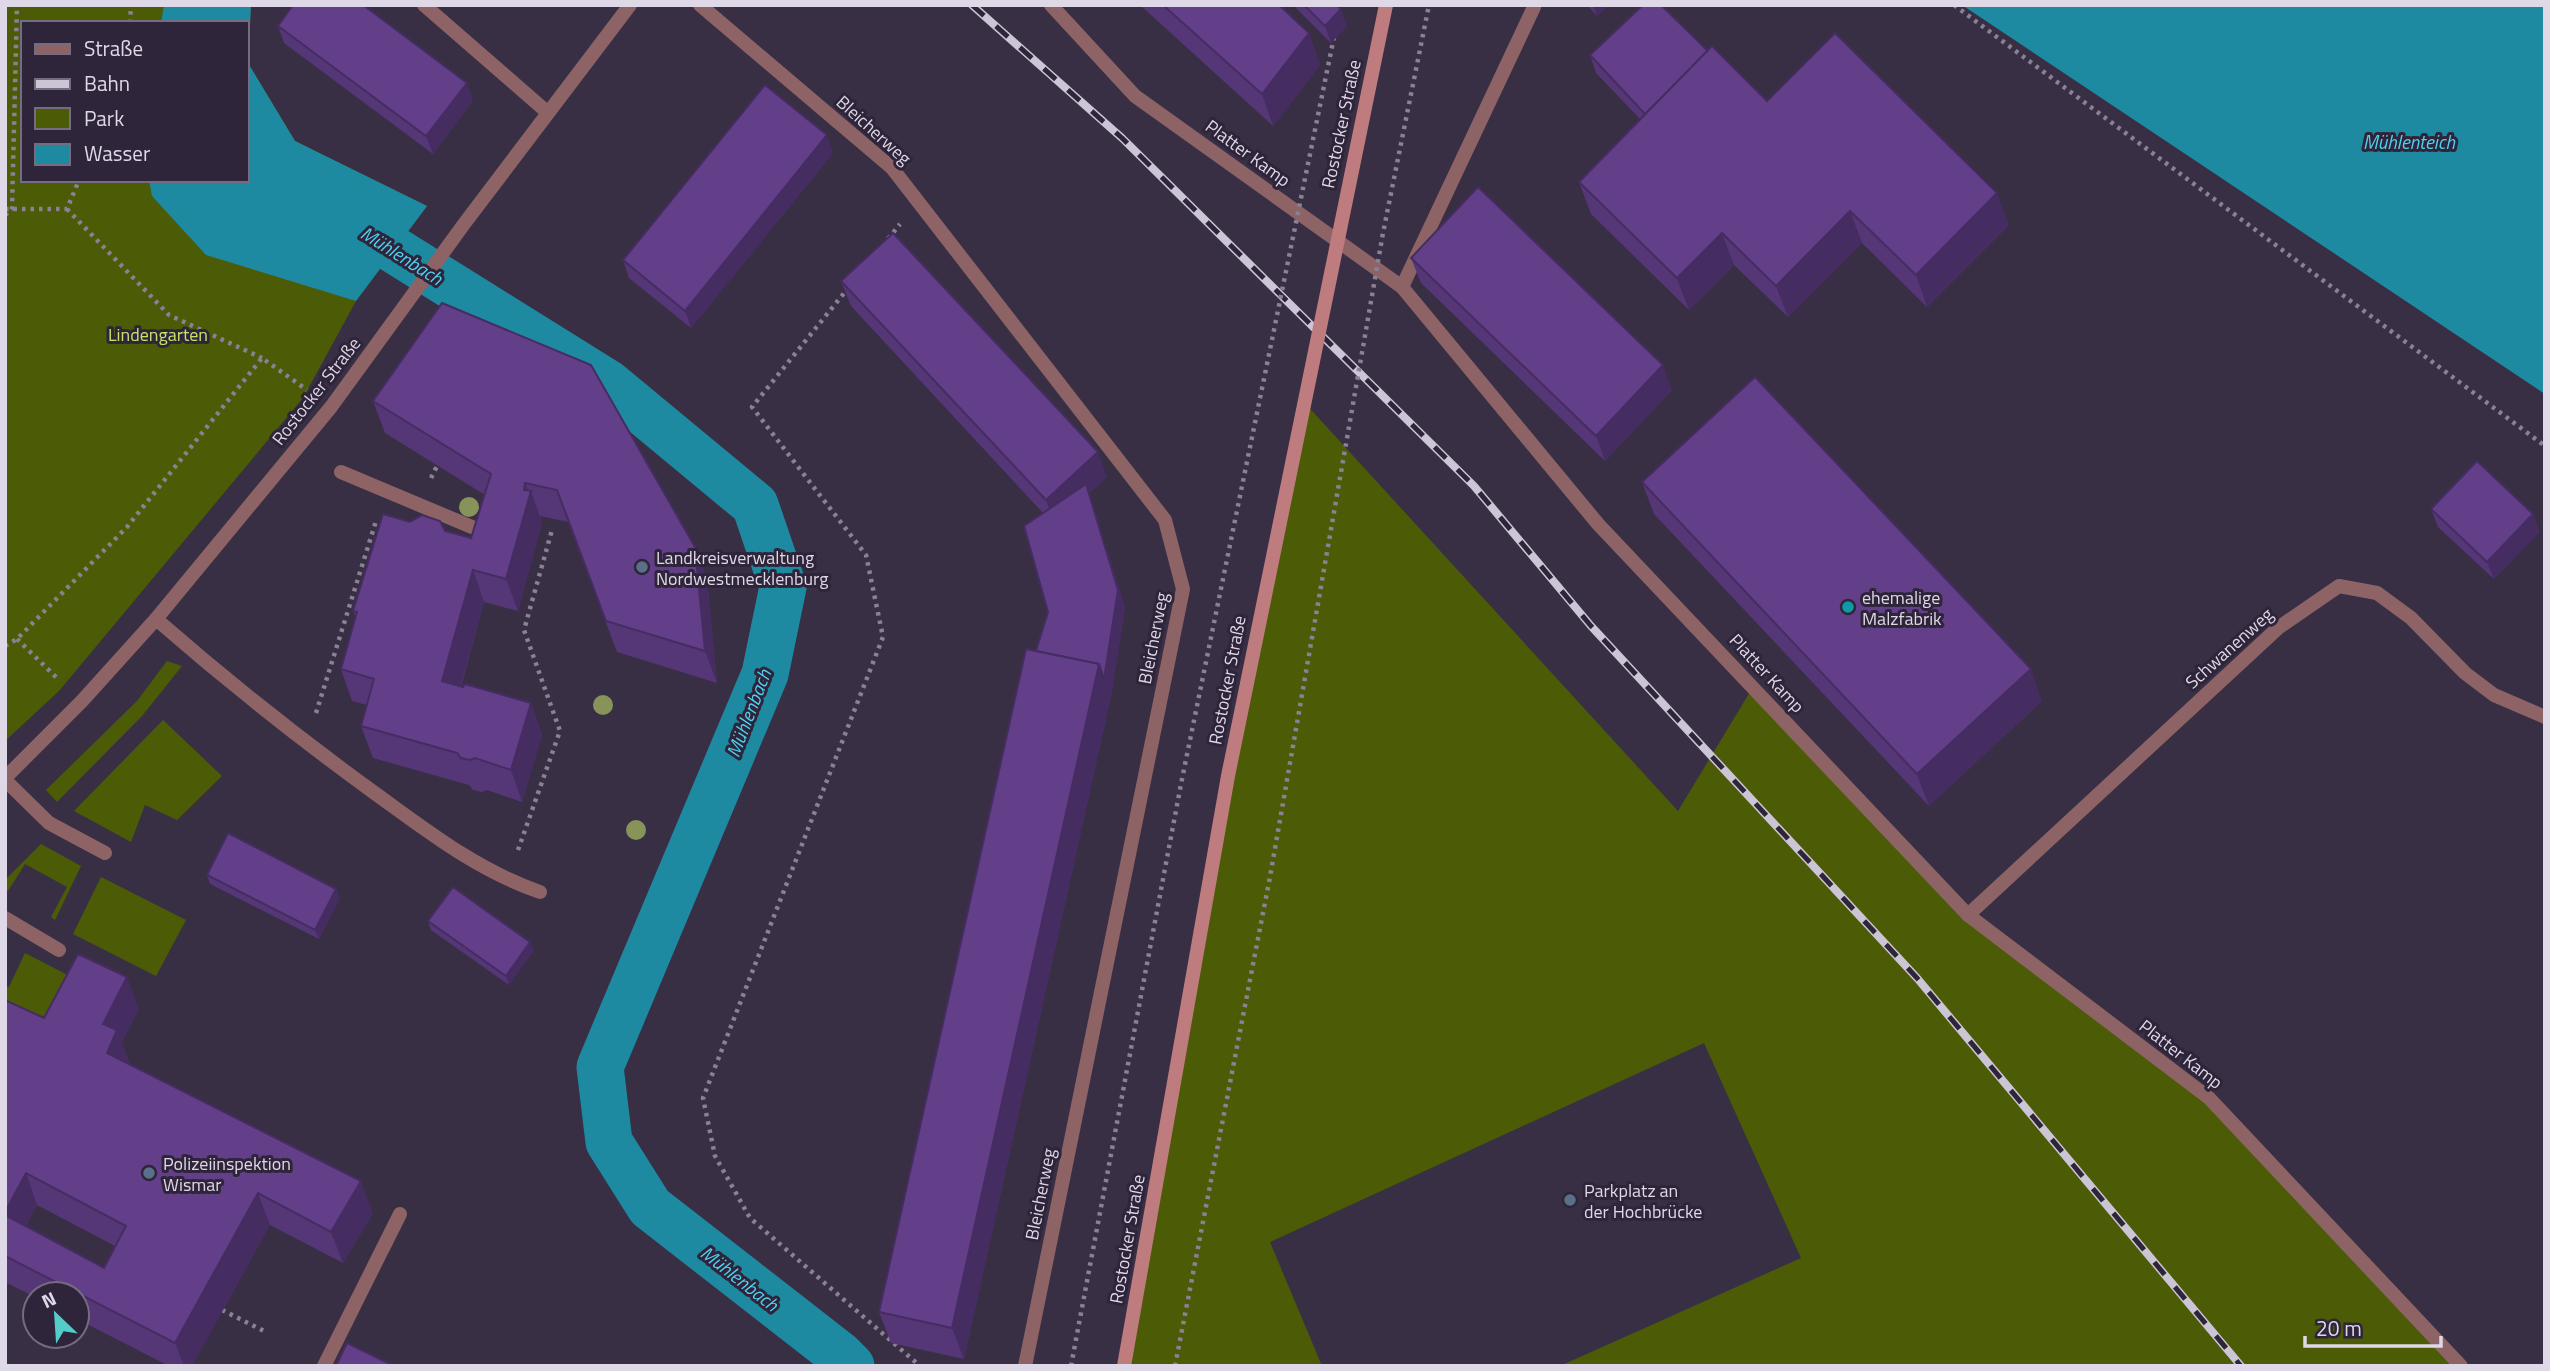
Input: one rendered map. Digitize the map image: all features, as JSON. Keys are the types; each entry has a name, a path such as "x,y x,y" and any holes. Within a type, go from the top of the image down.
{"main road":[{"name":"Rostocker Straße","path":"1124,1366 1227,776 1386,5"}],"street":[{"path":"424,5 547,112"},
{"name":"Rostocker Straße","path":"5,779 82,701 156,620 331,407 547,112 630,5"},
{"name":"Bleicherweg","path":"700,5 892,168 1165,520 1183,589 1025,1366"},
{"name":"Platter Kamp","path":"1051,5 1135,96 1402,287 1598,524 1968,915 2208,1098 2461,1366"},
{"path":"1402,287 1534,7"},
{"path":"341,472 493,536"},
{"name":"Schwanenweg","path":"1968,915 2278,628 2339,586 2377,593 2411,618 2465,673 2494,695 2545,717"},
{"path":"156,620 307,744 457,853 507,880 540,892"},
{"path":"5,779 49,823 105,853"},
{"path":"5,918 59,950"},
{"path":"324,1366 400,1214"}],"path":[{"path":"5,215 8,209 17,5"},
{"path":"1175,1366 1270,877 1383,233 1429,5"},
{"path":"1954,5 2545,446"},
{"path":"1071,1366 1181,785 1335,30"},
{"path":"67,209 78,182"},
{"path":"883,245 918,202"},
{"path":"8,209 67,209 169,315 262,358 310,393"},
{"path":"857,277 752,407 866,555 883,637 703,1098 715,1156 750,1219 920,1366"},
{"path":"5,646 17,639 127,527 262,358"},
{"path":"307,744 385,490"},
{"path":"507,880 560,731 524,630 552,530"},
{"path":"17,639 82,701"},
{"path":"222,1310 267,1332"}],"green space":[{"name":"Lindengarten","path":"5,5 251,5 248,63 295,141 427,206 356,301 303,398 59,691 5,741"},
{"path":"1303,401 1678,811 1753,687 1968,915 2209,1098 2461,1366 1560,1366 1801,1258 1704,1043 1270,1242 1322,1366 1124,1366"},
{"path":"167,661 182,666 142,716 57,802 46,790 137,701"},
{"path":"163,720 222,776 177,820 145,805 131,842 74,811"},
{"path":"41,844 81,866 55,920 51,917 67,887 25,864 8,891 5,890 5,880"},
{"path":"101,877 186,920 156,976 73,934"},
{"path":"25,953 89,986 56,1050 5,1026 5,987 9,987"}],"water":[{"path":"164,5 251,5 248,63 248,21 161,21"},
{"name":"Mühlenteich","path":"1962,5 2545,5 2545,394"},
{"path":"248,63 295,141 427,206 356,301 206,255 152,196 149,182 248,182"}],"building":[{"path":"293,5 363,5 467,83 426,136 278,26"},
{"path":"1163,5 1279,5 1309,33 1262,94"},
{"path":"1304,5 1337,5 1341,9 1325,26"},
{"path":"1643,5 1661,5 1708,51 1645,114 1590,55"},
{"path":"1835,33 1997,193 1916,275 1850,211 1776,286 1722,233 1677,278 1579,182 1712,46 1767,101"},
{"path":"765,85 827,135 685,311 623,260"},
{"path":"1478,187 1663,365 1596,436 1411,258"},
{"path":"893,233 1098,452 1046,500 841,281"},
{"name":"Landkreisverwaltung Nordwestmecklenburg","path":"442,303 591,365 695,547 705,651 606,621 557,490 525,483 524,490 531,491 506,579 473,570 442,681 463,687 465,684 531,703 511,770 475,758 461,758 457,753 361,726 374,679 341,669 357,612 353,611 383,514 410,522 422,515 440,521 445,531 471,538 491,474 373,401"},
{"name":"ehemalige Malzfabrik","path":"1755,377 2031,669 1917,774 1642,482"},
{"path":"2477,461 2533,514 2487,562 2431,509"},
{"path":"1086,484 1118,590 1104,679 1099,664 1036,651 1048,612 1024,526"},
{"path":"1026,649 1099,664 952,1328 879,1312"},
{"path":"228,833 336,889 315,930 207,875"},
{"path":"453,887 530,942 506,976 428,921"},
{"name":"Polizeiinspektion Wismar","path":"78,954 127,977 103,1024 117,1030 107,1053 361,1181 331,1232 258,1193 175,1343 91,1300 91,1280 52,1280 5,1256 5,1215 104,1268 126,1226 26,1173 5,1212 5,1000 44,1018"},
{"path":"347,1343 394,1366 336,1366"}],"waterway":[{"name":"Mühlenbach","path":"248,159 609,384 755,505 783,587 765,674 600,1067 609,1142 650,1207 851,1366"}],"railway":[{"path":"972,5 1122,138 1474,486 1591,626 1917,978 2241,1366"}],"place":[{"name":"Landkreisverwaltung Nordwestmecklenburg","path":"642,567"},
{"name":"ehemalige Malzfabrik","path":"1848,607"},
{"name":"Polizeiinspektion Wismar","path":"149,1173"},
{"name":"Parkplatz an der Hochbrücke","path":"1570,1200"}]}
